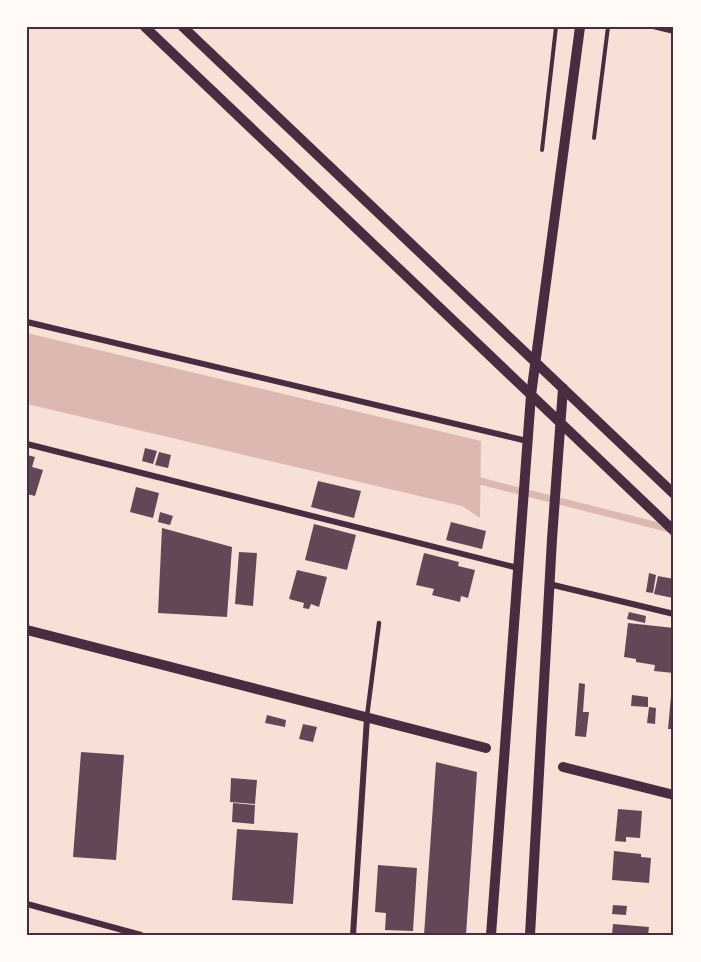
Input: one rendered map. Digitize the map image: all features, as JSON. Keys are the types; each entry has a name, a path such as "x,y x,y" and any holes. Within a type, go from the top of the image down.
{"street":[{"path":"145,27 674,531"},
{"path":"183,27 674,494"},
{"path":"491,935 531,395 580,27"},
{"path":"27,322 527,441"},
{"path":"530,935 549,584 564,388"},
{"path":"27,444 518,568"},
{"path":"549,584 674,614"},
{"path":"27,630 486,748"},
{"path":"353,935 367,718"},
{"path":"563,767 674,795"},
{"path":"27,904 141,935"}],"lane":[{"path":"367,718 379,623"}],"path":[{"path":"542,150 556,27"},
{"path":"594,138 608,27"},
{"path":"653,27 674,32"}],"shaded area":[{"path":"27,333 481,441 480,518 462,506 27,404"}],"building":[{"path":"145,448 157,451 153,464 142,461"},
{"path":"159,452 171,455 168,468 155,465"},
{"path":"27,455 35,457 32,467 43,470 35,496 27,494"},
{"path":"318,481 361,491 354,518 311,507"},
{"path":"136,487 159,493 153,518 130,512"},
{"path":"160,512 173,516 170,525 158,522"},
{"path":"451,522 486,531 482,549 446,540"},
{"path":"314,524 356,535 347,570 305,560"},
{"path":"162,528 232,547 227,617 158,613"},
{"path":"239,552 257,553 253,606 235,604"},
{"path":"424,553 459,562 458,566 475,570 468,598 461,596 460,602 432,595 434,589 416,585"},
{"path":"297,570 327,577 319,607 311,604 309,609 303,608 304,603 289,599"},
{"path":"649,573 656,575 653,593 646,592"},
{"path":"658,576 674,579 673,598 654,594"},
{"path":"629,612 646,616 645,623 627,619"},
{"path":"628,623 674,628 674,673 654,671 655,665 636,662 636,659 624,657"},
{"path":"579,683 585,684 583,712 589,712 586,737 575,736"},
{"path":"672,685 674,686 674,729 668,729"},
{"path":"632,695 648,697 648,707 631,706"},
{"path":"649,707 656,708 655,724 647,723"},
{"path":"267,715 286,720 285,727 265,723"},
{"path":"303,724 317,727 313,742 299,739"},
{"path":"81,752 124,755 116,860 73,857"},
{"path":"436,762 477,772 466,935 424,935"},
{"path":"231,778 257,780 255,804 230,802"},
{"path":"233,803 255,805 254,824 232,822"},
{"path":"618,809 642,811 640,838 626,837 626,842 615,841"},
{"path":"237,829 298,833 293,904 232,900"},
{"path":"614,851 641,854 641,857 651,858 649,883 612,880"},
{"path":"378,865 417,868 413,931 385,930 386,913 375,912"},
{"path":"613,905 627,906 626,915 612,914"},
{"path":"613,924 649,927 648,935 612,935"}],"waterway":[{"path":"472,479 670,529"}]}
